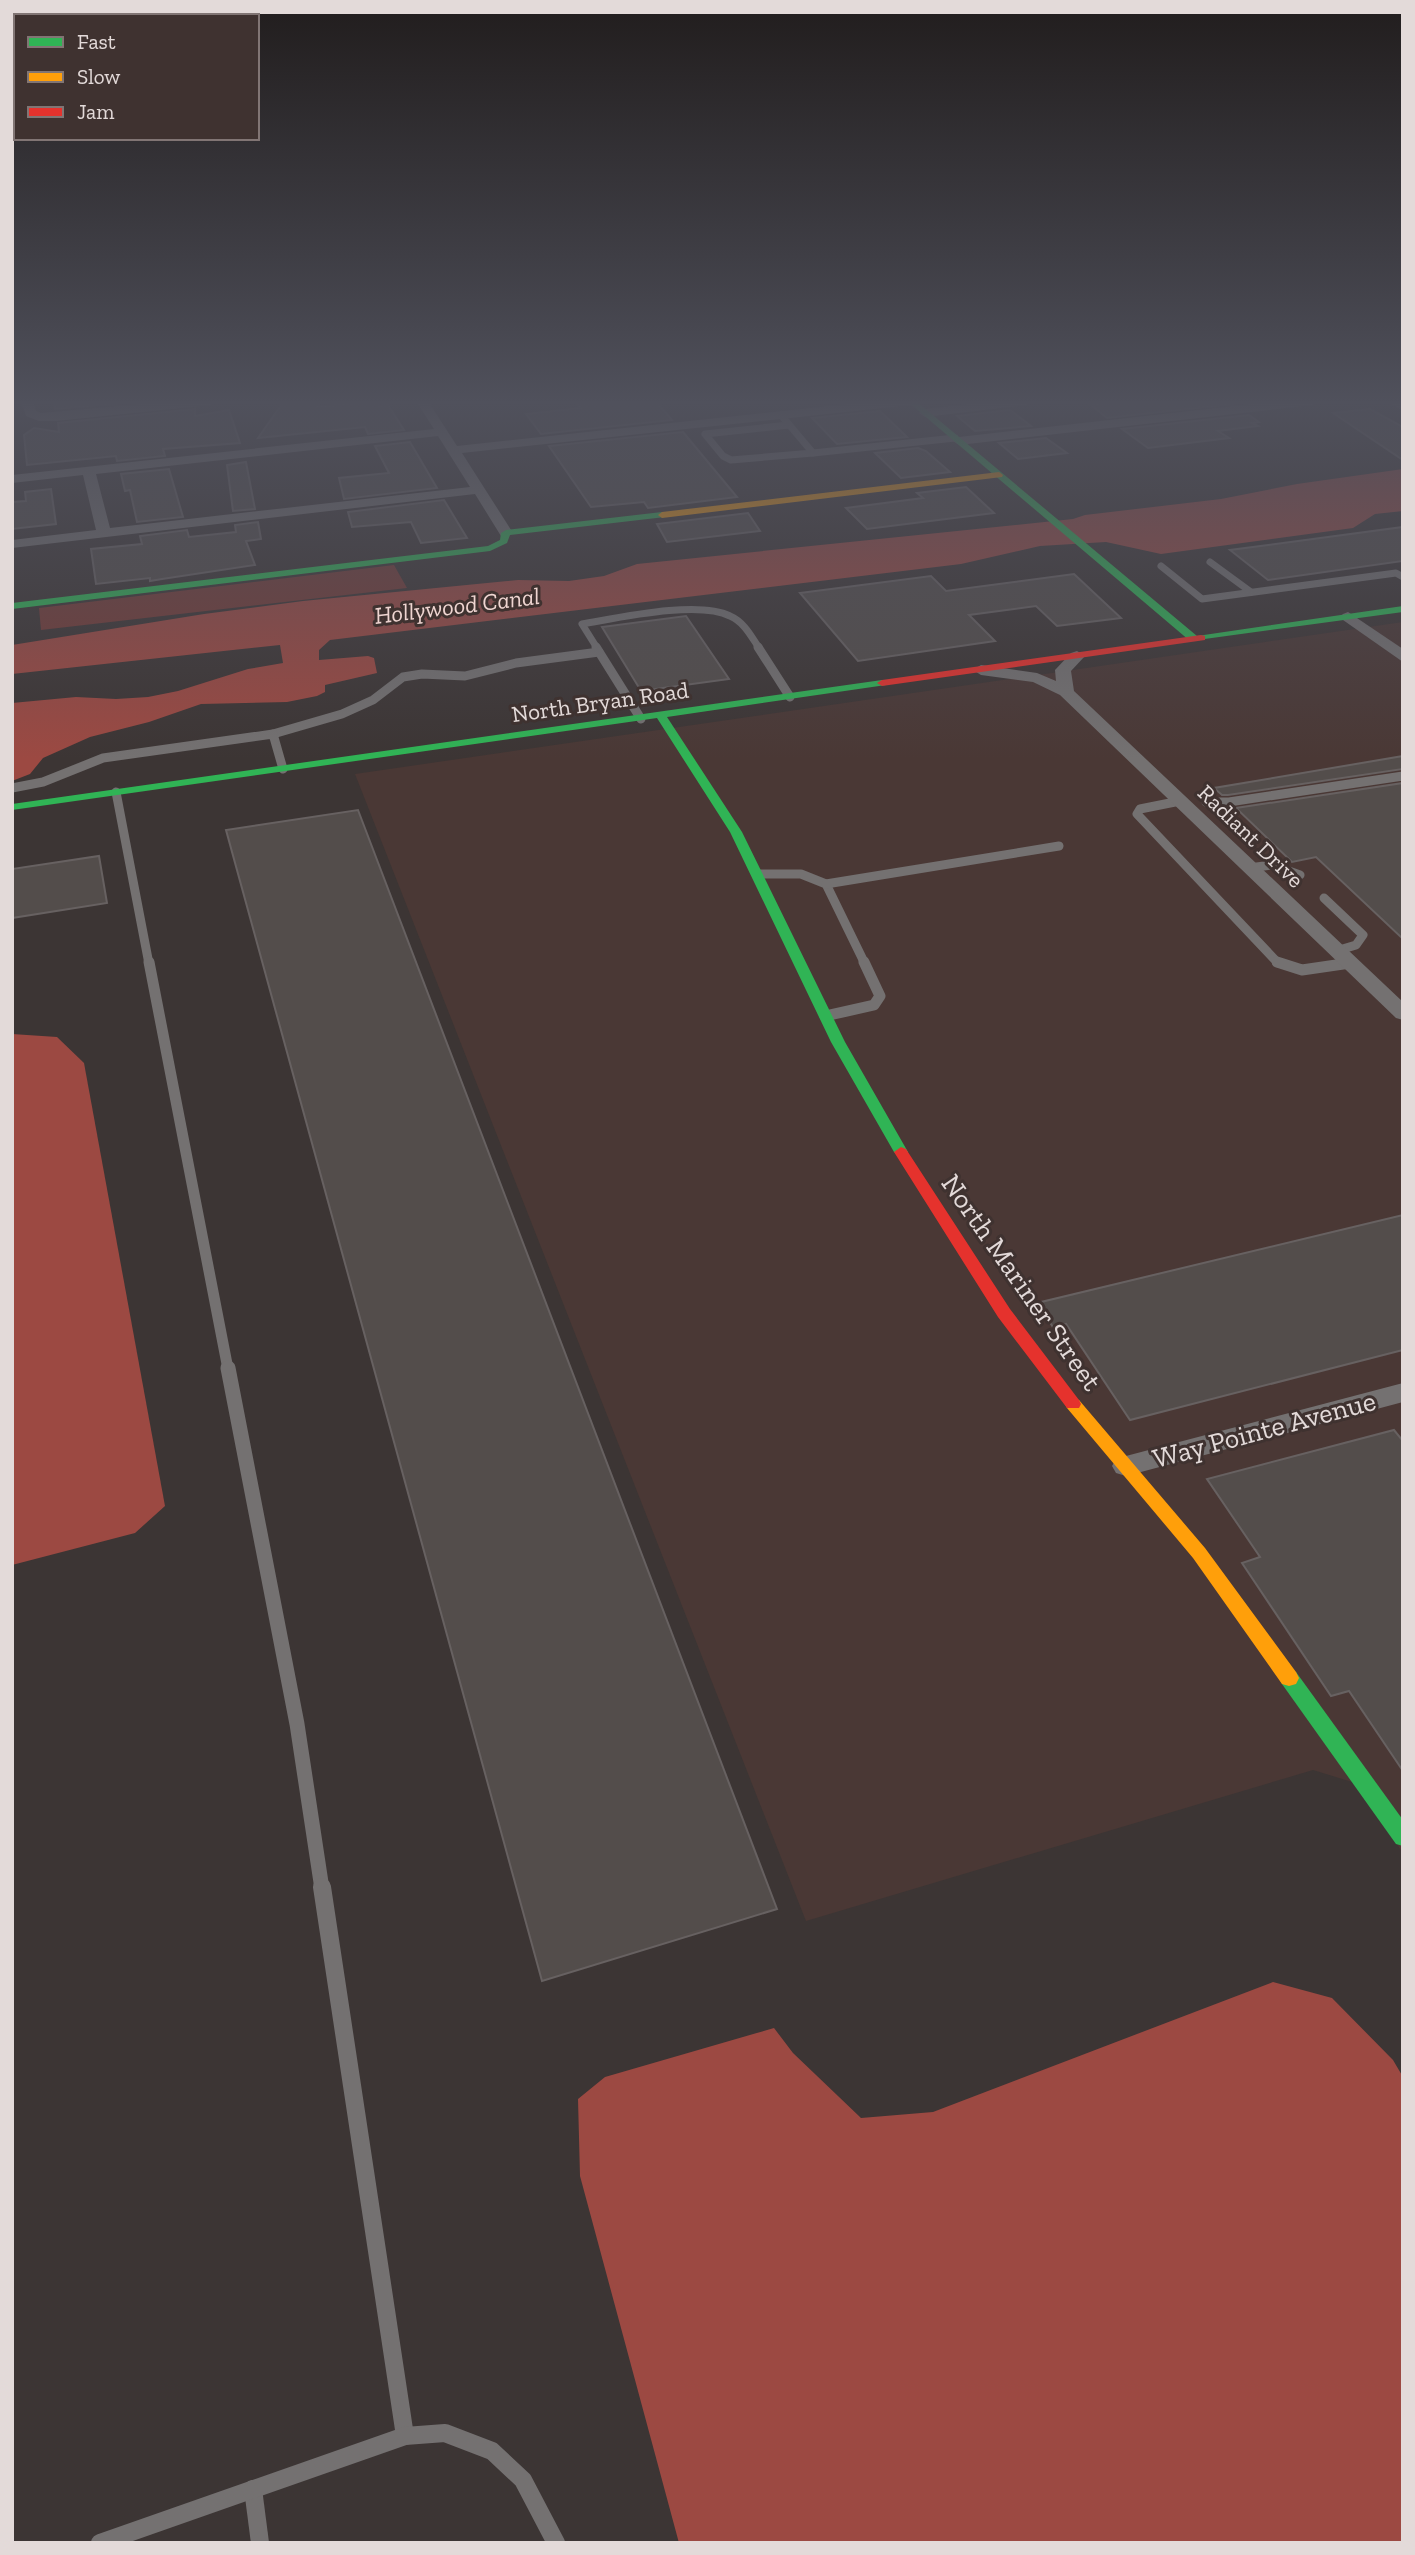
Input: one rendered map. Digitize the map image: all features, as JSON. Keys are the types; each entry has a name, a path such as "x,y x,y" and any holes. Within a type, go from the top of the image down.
{"street":[{"path":"101,520 104,533"},
{"path":"12,544 215,520"},
{"path":"12,606 490,548 504,541 506,533 498,520"},
{"path":"506,533 615,520"},
{"path":"1052,520 1195,639"},
{"name":"North Bryan Road","path":"12,807 1403,609"},
{"path":"1348,617 1403,657"},
{"path":"1066,692 1063,670 1077,656"},
{"name":"Radiant Drive","path":"981,670 1037,678 1066,692 1195,804 1249,868 1399,1006"},
{"name":"North Mariner Street","path":"661,716 736,832 825,1016 874,1109 951,1233 1044,1369 1199,1553 1403,1837"},
{"name":"Way Pointe Avenue","path":"1126,1466 1403,1392"}],"lane":[{"path":"1210,562 1251,593"},
{"path":"1161,566 1202,599 1401,574"},
{"path":"641,719 582,624 671,612 706,610 723,613 738,619 790,697"},
{"path":"12,788 43,782 103,758 273,734 342,714 373,700 403,677 422,674 464,677 516,663 599,652"},
{"path":"273,734 283,769"},
{"path":"1324,898 1363,934 1356,946 1343,957 1302,970 1278,963 1137,814 1140,809 1195,804 1227,805 1229,802 1403,776"},
{"path":"117,792 298,1724 405,2436"},
{"path":"826,884 1059,846"},
{"path":"1249,868 1272,865 1300,875"},
{"path":"756,874 802,873 814,875 826,884 880,996 874,1005 825,1016"},
{"path":"100,2543 405,2436 445,2433 492,2451 523,2480 556,2543"},
{"path":"253,2489 260,2543"}],"shaded area":[{"path":"394,565 407,588 41,630 39,608"},
{"path":"1403,622 1403,1854 1362,1785 1313,1770 806,1921 355,774"}],"water":[{"name":"Hollywood Canal","path":"1061,520 1365,520 1353,528 1161,554 1106,542 1040,546 961,564 330,640 319,650 319,660 368,656 374,658 377,673 325,685 325,692 317,696 287,702 201,704 149,722 90,737 43,758 30,774 12,781 12,703 76,697 148,697 178,691 248,669 283,663 280,645 12,674 12,645 303,601 518,580 569,581 604,576 637,564"},
{"path":"12,1034 57,1037 84,1063 165,1506 135,1533 12,1565"},
{"path":"1273,1982 1332,1998 1393,2060 1403,2077 1403,2543 679,2543 580,2176 578,2099 605,2077 774,2028 793,2053 861,2118 933,2112"}],"building":[{"path":"12,520 55,520 56,524 12,529"},
{"path":"350,520 456,520 467,538 421,543 411,522 352,527"},
{"path":"688,520 753,520 760,531 667,542 657,524"},
{"path":"858,520 937,520 867,529"},
{"path":"258,522 261,539 246,541 255,565 150,581 150,578 96,584 91,549 142,544 140,536 187,530 189,537 236,532 235,525"},
{"path":"1403,527 1403,561 1268,580 1230,550"},
{"path":"1074,574 1121,618 1057,626 1036,606 969,615 995,641 858,661 800,593 931,576 946,591"},
{"path":"686,616 729,679 641,691 602,627"},
{"path":"1403,756 1403,769 1228,795 1222,795 1214,788"},
{"path":"1403,783 1403,939 1316,857 1292,862 1236,808"},
{"path":"358,810 777,1909 542,1981 226,830"},
{"path":"99,856 107,903 12,918 12,869"},
{"path":"1403,1215 1403,1350 1130,1420 1066,1324 1053,1327 1037,1303"},
{"path":"1394,1430 1403,1441 1403,1771 1349,1691 1331,1696 1242,1563 1260,1557 1207,1479"}],"traffic: fast":[{"path":"12,606 490,548 504,541 506,533 617,520"},
{"path":"1053,520 1194,639"},
{"path":"1201,638 1403,609"},
{"path":"12,807 882,683"},
{"path":"661,716 736,832 838,1042 901,1152"},
{"path":"1289,1678 1403,1837"}],"traffic: slow":[{"path":"1073,1404 1199,1553 1289,1678"}],"traffic: jam":[{"path":"882,683 1201,638"},
{"path":"901,1152 1004,1313 1073,1404"}]}
